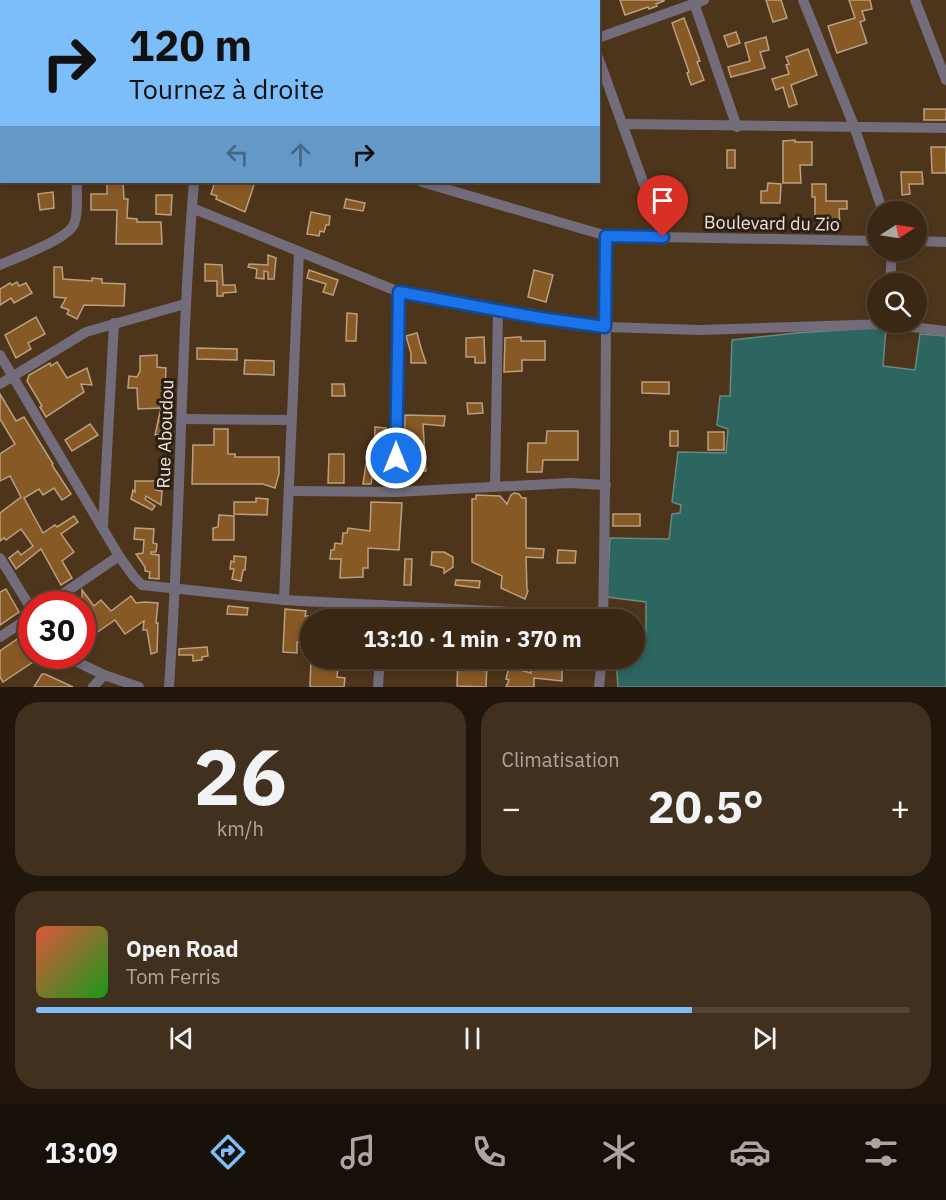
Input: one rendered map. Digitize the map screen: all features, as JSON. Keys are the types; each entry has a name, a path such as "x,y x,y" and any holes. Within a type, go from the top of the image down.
{"street":[{"path":"804,0 854,126 879,201"},
{"path":"915,0 946,80"},
{"path":"600,37 697,1 737,127"},
{"path":"600,62 663,237"},
{"path":"623,124 946,128"},
{"path":"0,265 62,237 72,229 76,216 77,183"},
{"name":"Rue Aboudou","path":"169,687 176,588 185,304 194,183"},
{"name":"Boulevard du Zio","path":"425,183 606,236 867,241"},
{"path":"192,208 399,292 498,310 605,327 719,330 867,324"},
{"path":"603,609 606,485 606,236"},
{"path":"927,241 946,242"},
{"path":"285,600 299,253"},
{"path":"396,492 399,292"},
{"path":"0,384 80,335 114,323 185,304"},
{"path":"495,486 498,310"},
{"path":"102,527 114,323"},
{"path":"927,328 946,331"},
{"path":"0,355 119,556 142,585 285,600 450,609"},
{"path":"182,419 291,420"},
{"path":"290,491 396,492 576,483 606,485"},
{"path":"67,591 119,556"},
{"path":"0,558 20,591"},
{"path":"0,637 18,625"},
{"path":"92,669 139,687"},
{"path":"378,687 379,669"},
{"path":"599,687 601,669"},
{"path":"93,687 104,675"}],"water":[{"path":"867,328 867,333 886,333 883,366 915,370 920,334 946,336 946,687 618,687 617,669 645,669 646,602 607,597 610,538 669,539 672,514 680,513 681,505 672,502 678,452 726,453 728,429 717,425 720,396 730,396 732,340"}],"building":[{"path":"620,0 664,1 649,9 648,7 625,15"},
{"path":"766,0 781,0 787,18 773,22"},
{"path":"849,0 870,0 872,9 862,11 865,20 860,22 867,43 837,53 828,26 855,18"},
{"path":"684,18 700,61 697,62 704,80 691,85 687,73 689,72 672,23"},
{"path":"736,32 740,43 728,47 724,36"},
{"path":"766,37 769,50 760,52 765,68 731,77 728,67 750,61 745,43"},
{"path":"808,49 817,75 791,85 797,104 789,107 783,87 776,90 772,79 789,74 786,57"},
{"path":"924,109 946,109 946,120 924,120"},
{"path":"795,140 795,142 812,142 812,165 800,165 801,183 783,183 783,141"},
{"path":"931,147 946,147 946,173 932,173"},
{"path":"727,150 735,150 735,168 727,168"},
{"path":"901,172 922,172 923,184 909,184 910,194 902,195"},
{"path":"107,183 123,183 124,199 128,199 127,218 137,219 137,222 161,222 162,244 116,244 117,210 91,210 91,194 107,194"},
{"path":"215,183 255,183 245,212 216,199 217,196 211,194"},
{"path":"768,183 781,184 780,203 761,203 761,191 767,191"},
{"path":"812,184 826,184 826,201 847,201 847,209 839,209 840,226 825,226 825,230 818,230"},
{"path":"53,192 54,208 40,210 38,194"},
{"path":"156,195 172,195 171,215 156,214"},
{"path":"346,199 365,203 363,211 344,208"},
{"path":"311,212 330,216 329,225 326,225 324,232 320,231 319,236 307,234"},
{"path":"268,255 276,258 274,279 268,279 268,272 264,271 264,279 256,278 257,269 248,267 249,264 268,265"},
{"path":"205,264 222,265 223,285 235,285 236,292 217,296 217,281 205,281"},
{"path":"54,267 62,267 63,279 92,281 92,278 102,279 102,283 125,284 124,306 84,305 77,319 67,314 69,310 61,307 66,298 54,297"},
{"path":"309,270 338,280 333,295 323,292 326,284 307,278"},
{"path":"534,270 553,275 546,302 528,297"},
{"path":"17,282 19,286 26,283 32,293 14,303 11,298 0,305 0,289"},
{"path":"347,313 357,314 356,341 346,341"},
{"path":"36,317 45,334 28,343 31,349 16,358 5,335"},
{"path":"417,333 426,363 411,363 411,353 406,336"},
{"path":"484,337 485,363 475,363 475,357 466,357 466,338"},
{"path":"521,337 521,341 545,341 545,360 522,360 522,371 504,372 505,338"},
{"path":"197,348 237,349 237,360 197,359"},
{"path":"157,355 157,367 166,368 165,389 171,388 169,406 171,407 167,424 163,424 164,434 155,435 161,408 138,409 137,388 128,388 129,376 137,377 140,371 140,356"},
{"path":"245,360 274,361 274,375 244,374"},
{"path":"57,362 67,378 87,368 92,385 81,384 84,392 46,417 27,381 29,375 50,363 51,366"},
{"path":"642,382 669,382 669,394 642,393"},
{"path":"332,384 344,384 345,396 332,396"},
{"path":"0,394 16,421 24,417 71,494 62,500 54,488 43,495 39,489 24,498 43,533 74,516 78,522 61,534 74,552 62,561 72,578 61,585 41,549 16,569 9,558 18,551 21,555 33,546 21,529 6,540 4,538 0,541 0,513 21,497 10,476 0,481 0,454 15,444 0,419"},
{"path":"467,403 482,403 483,413 468,414"},
{"path":"405,415 445,416 444,426 423,424 426,471 404,473"},
{"path":"90,424 98,435 72,451 65,440"},
{"path":"375,427 386,428 382,472 374,471"},
{"path":"214,429 228,429 228,454 235,454 235,457 279,457 279,474 275,488 263,484 192,484 193,445 214,445"},
{"path":"547,431 578,431 578,460 543,460 542,472 527,472 528,443 546,443"},
{"path":"670,431 678,431 678,446 670,446"},
{"path":"708,432 724,432 724,450 708,450"},
{"path":"329,454 344,454 344,483 328,483"},
{"path":"366,464 374,466 371,484 363,484"},
{"path":"135,481 156,481 156,490 162,491 161,505 146,496 145,499 155,506 152,510 131,499 133,490 135,492"},
{"path":"514,493 526,498 526,548 544,549 543,558 526,557 528,591 525,599 501,588 502,576 472,562 472,499 476,499 476,495 500,496 507,504"},
{"path":"256,498 268,499 267,515 234,514 234,502 256,502"},
{"path":"371,502 402,503 399,550 368,548 368,568 363,568 363,577 340,578 341,559 330,559 331,550 334,550 335,543 342,544 343,533 347,533 348,528 370,531"},
{"path":"613,514 640,514 640,526 613,526"},
{"path":"219,515 234,516 234,540 213,540 213,528 218,527"},
{"path":"135,528 154,529 153,543 157,544 156,552 151,552 151,554 159,555 159,579 149,578 150,572 145,571 145,567 136,554 143,553 144,540 134,539"},
{"path":"558,550 576,551 575,563 557,563"},
{"path":"432,552 444,552 453,557 453,567 444,573 444,568 431,565"},
{"path":"234,556 246,557 241,581 232,579 234,569 230,569"},
{"path":"405,559 412,559 411,585 404,585"},
{"path":"456,580 480,581 479,588 455,585"},
{"path":"6,589 18,613 0,625 0,592"},
{"path":"131,596 136,603 158,603 157,652 151,654 147,630 143,630 144,621 125,634 115,620 96,633 96,604 101,600 111,611"},
{"path":"228,606 248,608 247,615 227,614"},
{"path":"285,609 300,610 300,642 297,642 297,653 283,652"},
{"path":"18,638 18,669 22,669 3,682 0,677 0,651"},
{"path":"207,647 208,656 202,657 202,660 193,661 193,655 179,655 179,649"},
{"path":"311,669 338,669 337,677 345,678 344,687 310,687"},
{"path":"458,669 487,669 486,687 457,686"},
{"path":"508,669 531,673 531,669 562,669 562,681 534,678 534,687 506,687 509,680 506,679"},
{"path":"42,674 45,674 73,687 34,687"}],"route":[{"path":"396,458 399,292 540,318 605,327 606,236 663,237"}]}
